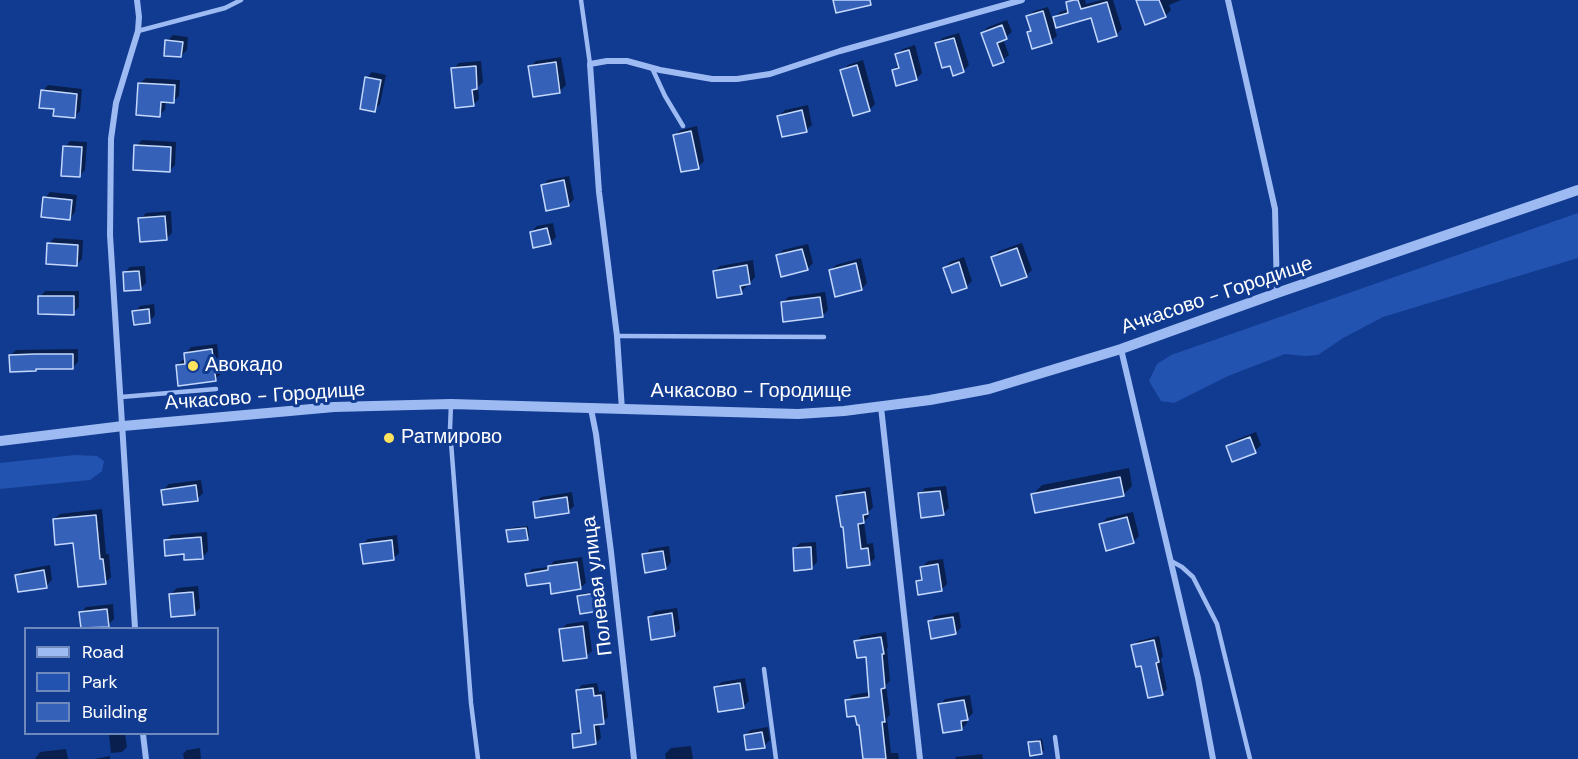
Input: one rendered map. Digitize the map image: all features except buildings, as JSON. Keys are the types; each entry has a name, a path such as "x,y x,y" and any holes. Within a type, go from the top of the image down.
{"street":[{"path":"135,627 110,235 111,139 116,103 138,31 137,0"},
{"path":"622,410 617,336 599,192 590,64 627,61 712,79 737,79 770,74 840,51 1022,0"},
{"path":"1228,0 1275,209 1277,293"},
{"name":"Ачкасово - Городище","path":"0,441 123,426 334,407 451,404 798,414 844,411 930,400 989,389 1121,349 1578,190"},
{"path":"1121,349 1198,678 1213,759"},
{"path":"881,407 920,759"},
{"name":"Полевая улица","path":"591,409 611,552 634,759"},
{"path":"143,735 146,759"}],"lane":[{"path":"138,31 225,8 241,0"},
{"path":"581,0 590,64"},
{"path":"652,68 683,126"},
{"path":"617,336 824,337"},
{"path":"121,397 216,388"},
{"path":"451,404 450,429 471,703 478,759"},
{"path":"1171,561 1193,577 1217,624 1250,759"},
{"path":"764,669 776,759"},
{"path":"1055,737 1058,759"}],"green space":[{"path":"1578,213 1578,258 1383,317 1343,338 1318,355 1285,354 1228,376 1174,403 1161,401 1149,381 1157,364 1171,355"},
{"path":"75,455 97,456 104,461 102,471 90,480 0,489 0,463"}],"place":[{"name":"Авокадо","path":"193,366"},
{"name":"Ратмирово","path":"389,438"}]}
